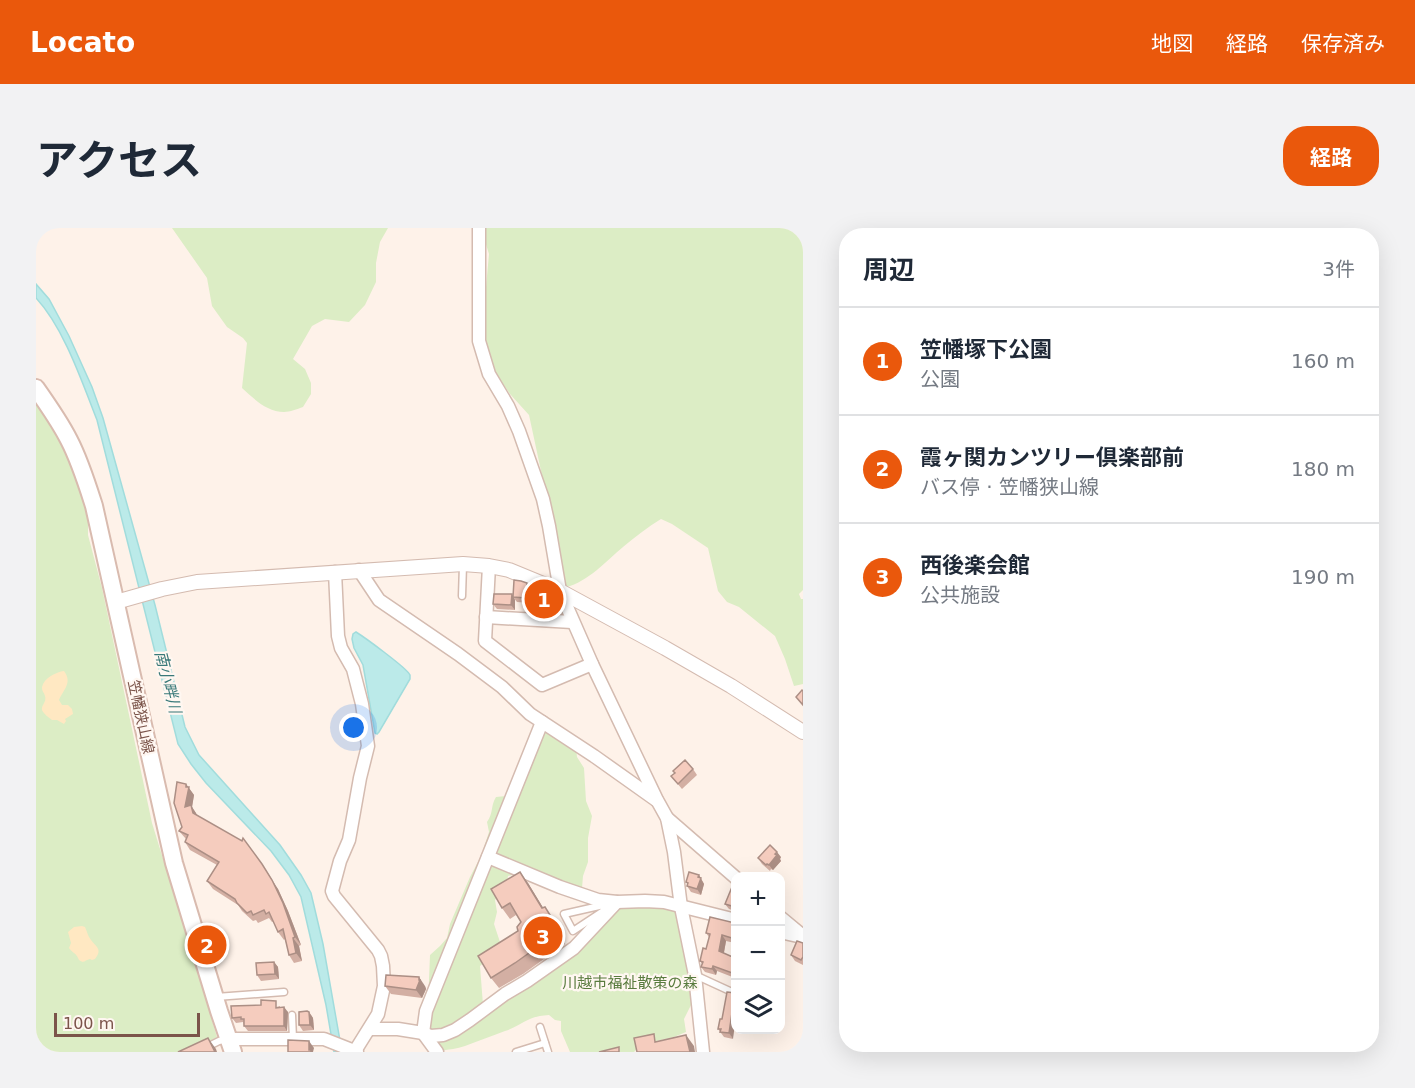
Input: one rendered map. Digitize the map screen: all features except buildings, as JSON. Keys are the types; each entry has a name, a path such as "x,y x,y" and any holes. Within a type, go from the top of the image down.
{"main road":[{"name":"笠幡狭山線","path":"36,388 70,441 87,485 123,600 174,863 231,1045"}],"street":[{"path":"479,228 479,341 489,374 508,406 519,431 543,499 560,591 572,622 667,818 731,874"},
{"path":"123,600 197,582 463,564 489,566 509,570 560,591 731,686 803,732"},
{"path":"489,566 485,641 542,686 592,664"},
{"path":"358,570 379,600 458,654 501,687 530,714 657,801"},
{"path":"231,1045 293,1039 324,1039 356,1051 378,1014 384,986 381,956 332,891 349,840 368,746 362,704 353,669 341,648 338,636 335,572"},
{"path":"486,617 572,622"},
{"path":"437,1052 423,1033 426,1011 542,722"},
{"path":"667,818 695,975 703,1052"},
{"path":"488,857 598,900 664,902 731,919"},
{"path":"370,1029 398,1029 431,1036 443,1035 455,1030 574,948 617,902"},
{"path":"785,921 803,937"},
{"path":"785,933 803,937"}],"lane":[{"path":"462,596 463,564"},
{"path":"617,902 573,931 564,914 574,911 617,902"},
{"path":"695,975 731,992"},
{"path":"215,997 284,992"},
{"path":"292,1016 293,1039"},
{"path":"540,1027 548,1052"},
{"path":"197,1052 219,1041 231,1045"},
{"path":"516,1052 545,1043"}],"green space":[{"path":"172,228 388,228 380,242 376,263 376,282 365,305 349,322 325,319 312,326 293,359 305,369 311,383 311,394 303,407 286,412 272,410 242,388 247,343 227,327 212,306 207,278"},
{"path":"486,228 803,228 803,590 799,594 803,599 803,684 794,686 775,636 739,607 727,602 718,591 708,548 661,519 589,576 566,587 529,415 497,375 486,348 486,287 489,254 484,238"},
{"path":"36,402 51,425 56,428 88,508 88,535 102,588 152,823 204,985 202,987 217,1037 191,1052 36,1052"},
{"name":"川越市福祉散策の森","path":"554,724 576,748 577,757 584,768 586,801 592,816 588,838 588,862 582,888 575,896 517,874 508,876 506,886 495,900 497,912 494,924 500,942 495,954 480,966 483,1005 500,1002 619,907 629,905 672,907 682,915 694,999 684,1019 686,1032 642,1044 634,1052 570,1052 561,1031 561,1021 549,1015 530,1019 511,1029 459,1048 441,1051 427,1030 430,955 447,938 450,924 481,856 489,832 487,822 496,797 506,796 525,749 536,732"}],"sand":[{"path":"64,671 68,679 59,700 62,705 68,705 72,709 73,714 65,719 64,724 52,720 42,710 45,698 42,687 51,676"},
{"path":"74,927 85,927 99,952 95,959 83,962 69,948 71,943 68,932"}],"water":[{"name":"南小畔川","path":"36,284 49,299 69,336 103,418 155,605 185,727 199,755 280,845 311,893 323,944 342,1052 334,1052 326,1005 301,897 289,875 271,851 206,783 178,744 97,420 64,340 36,298"},
{"path":"356,632 410,675 410,679 377,734 363,665 352,639"}],"place":[{"name":"笠幡塚下公園","path":"544,599"},
{"name":"西後楽会館","path":"543,936"},
{"name":"霞ヶ関カンツリー倶楽部前","path":"207,945"}]}
